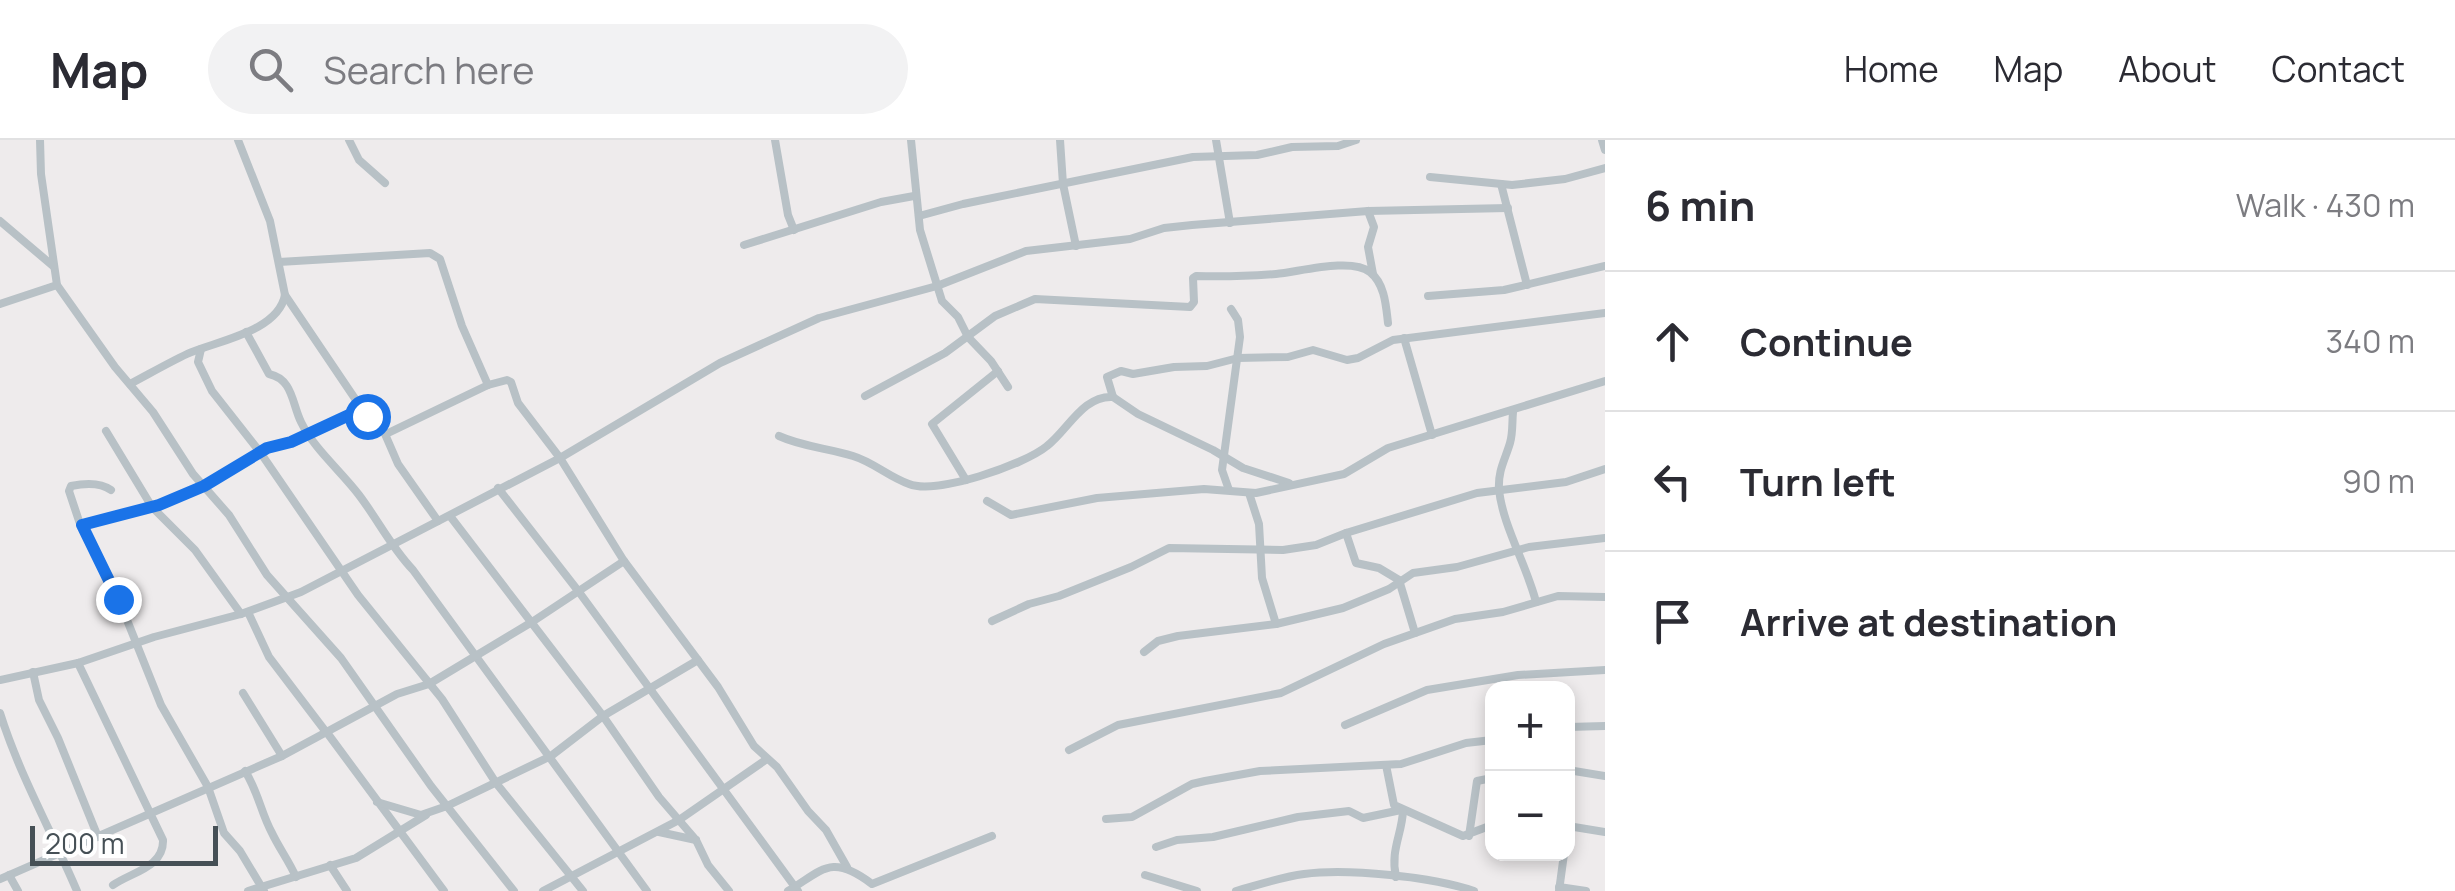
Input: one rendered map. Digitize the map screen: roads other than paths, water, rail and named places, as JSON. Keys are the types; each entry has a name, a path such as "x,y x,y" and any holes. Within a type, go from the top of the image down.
{"street":[{"path":"40,140 57,285 286,597 341,658 447,806 514,891"},
{"path":"238,140 270,221 285,295 367,416 378,418 398,464 438,521"},
{"path":"349,140 359,160 385,183"},
{"path":"775,140 794,230"},
{"path":"911,140 914,196 945,308 958,317 968,337 1008,388"},
{"path":"1060,140 1076,246"},
{"path":"1216,140 1230,223"},
{"path":"919,216 1174,160 1257,155 1292,147 1338,146 1356,140"},
{"path":"1602,140 1605,150"},
{"path":"1430,177 1501,184 1566,179 1605,168"},
{"path":"1501,184 1528,285"},
{"path":"744,245 882,202 914,196"},
{"path":"0,680 78,663 286,597 560,458 736,356 819,318 937,286 1026,252 1130,238 1164,228 1368,211 1508,208"},
{"path":"1368,211 1374,226 1368,247 1373,274 1384,295 1388,324"},
{"path":"0,221 53,266"},
{"path":"279,262 430,253 440,259 462,326 488,385"},
{"path":"865,396 946,353 995,316 1035,299 1190,307 1196,276 1244,276 1352,266 1373,274"},
{"path":"1428,296 1489,292 1605,266"},
{"path":"0,304 57,285"},
{"path":"130,384 246,332 277,312 285,295"},
{"path":"1229,490 1222,477 1240,336 1238,320 1231,309"},
{"path":"1113,397 1106,382 1111,374 1208,366 1238,358 1288,357 1312,350 1347,360 1404,338 1605,313"},
{"path":"246,332 269,374 280,377 292,394 302,425 361,498 390,544 477,656 647,891"},
{"path":"1404,338 1432,435"},
{"path":"201,349 198,362 212,391 429,684 496,783 583,891"},
{"path":"966,480 932,424 998,372"},
{"path":"386,434 488,385 507,380 624,561 698,660 754,746 826,830 847,868 872,884 992,836"},
{"path":"987,501 1012,515 1096,498 1229,490 1248,493 1344,474 1376,453 1605,381"},
{"path":"778,436 801,446 863,459 909,484 928,489 966,480 1034,455 1050,444 1087,404 1108,396 1243,468 1289,483"},
{"path":"82,525 152,508 204,486 250,462 260,452 362,409"},
{"path":"1513,412 1510,441 1500,466 1499,489 1536,602"},
{"path":"106,431 152,508 195,550 245,613 269,657 444,891"},
{"path":"992,621 1169,548 1262,551 1316,545 1499,489 1566,482 1605,468"},
{"path":"111,490 103,484 71,486 70,497 110,580 166,714 208,787 224,833 240,850 263,889"},
{"path":"498,488 579,592 793,890 816,870 847,868"},
{"path":"1248,493 1262,551 1260,568 1276,624"},
{"path":"450,516 604,716 729,891"},
{"path":"1346,533 1356,563 1380,568 1399,580 1415,632"},
{"path":"1144,652 1158,642 1178,636 1276,624 1344,608 1389,589 1412,573 1457,567 1520,550 1605,538"},
{"path":"18,891 4,877 282,756 374,706 429,684 624,561"},
{"path":"1069,750 1118,725 1281,693 1415,632 1455,619 1504,612 1558,596 1605,596"},
{"path":"248,891 356,858 426,815 551,756 604,716 698,660"},
{"path":"78,663 162,840 160,856 113,885"},
{"path":"1345,725 1428,690 1532,674 1605,670"},
{"path":"33,672 39,700 98,836"},
{"path":"244,693 282,756"},
{"path":"0,713 19,766 77,891"},
{"path":"1575,727 1605,726"},
{"path":"1106,818 1132,817 1204,781 1276,770 1414,762 1466,743 1485,741"},
{"path":"0,753 12,746"},
{"path":"543,891 680,820 767,759"},
{"path":"1386,765 1392,801 1402,810 1454,834 1468,836 1485,828"},
{"path":"245,771 296,877"},
{"path":"1574,771 1605,776"},
{"path":"1468,836 1477,781 1485,779"},
{"path":"377,802 426,815"},
{"path":"1156,848 1188,838 1214,837 1298,818 1351,811 1363,818 1402,810"},
{"path":"1396,878 1396,842 1402,810"},
{"path":"1575,827 1605,832"},
{"path":"659,832 696,840"},
{"path":"1563,861 1559,889 1586,891"},
{"path":"330,864 347,891"},
{"path":"1236,891 1313,873 1442,883 1474,891"},
{"path":"1145,876 1197,891"}]}
